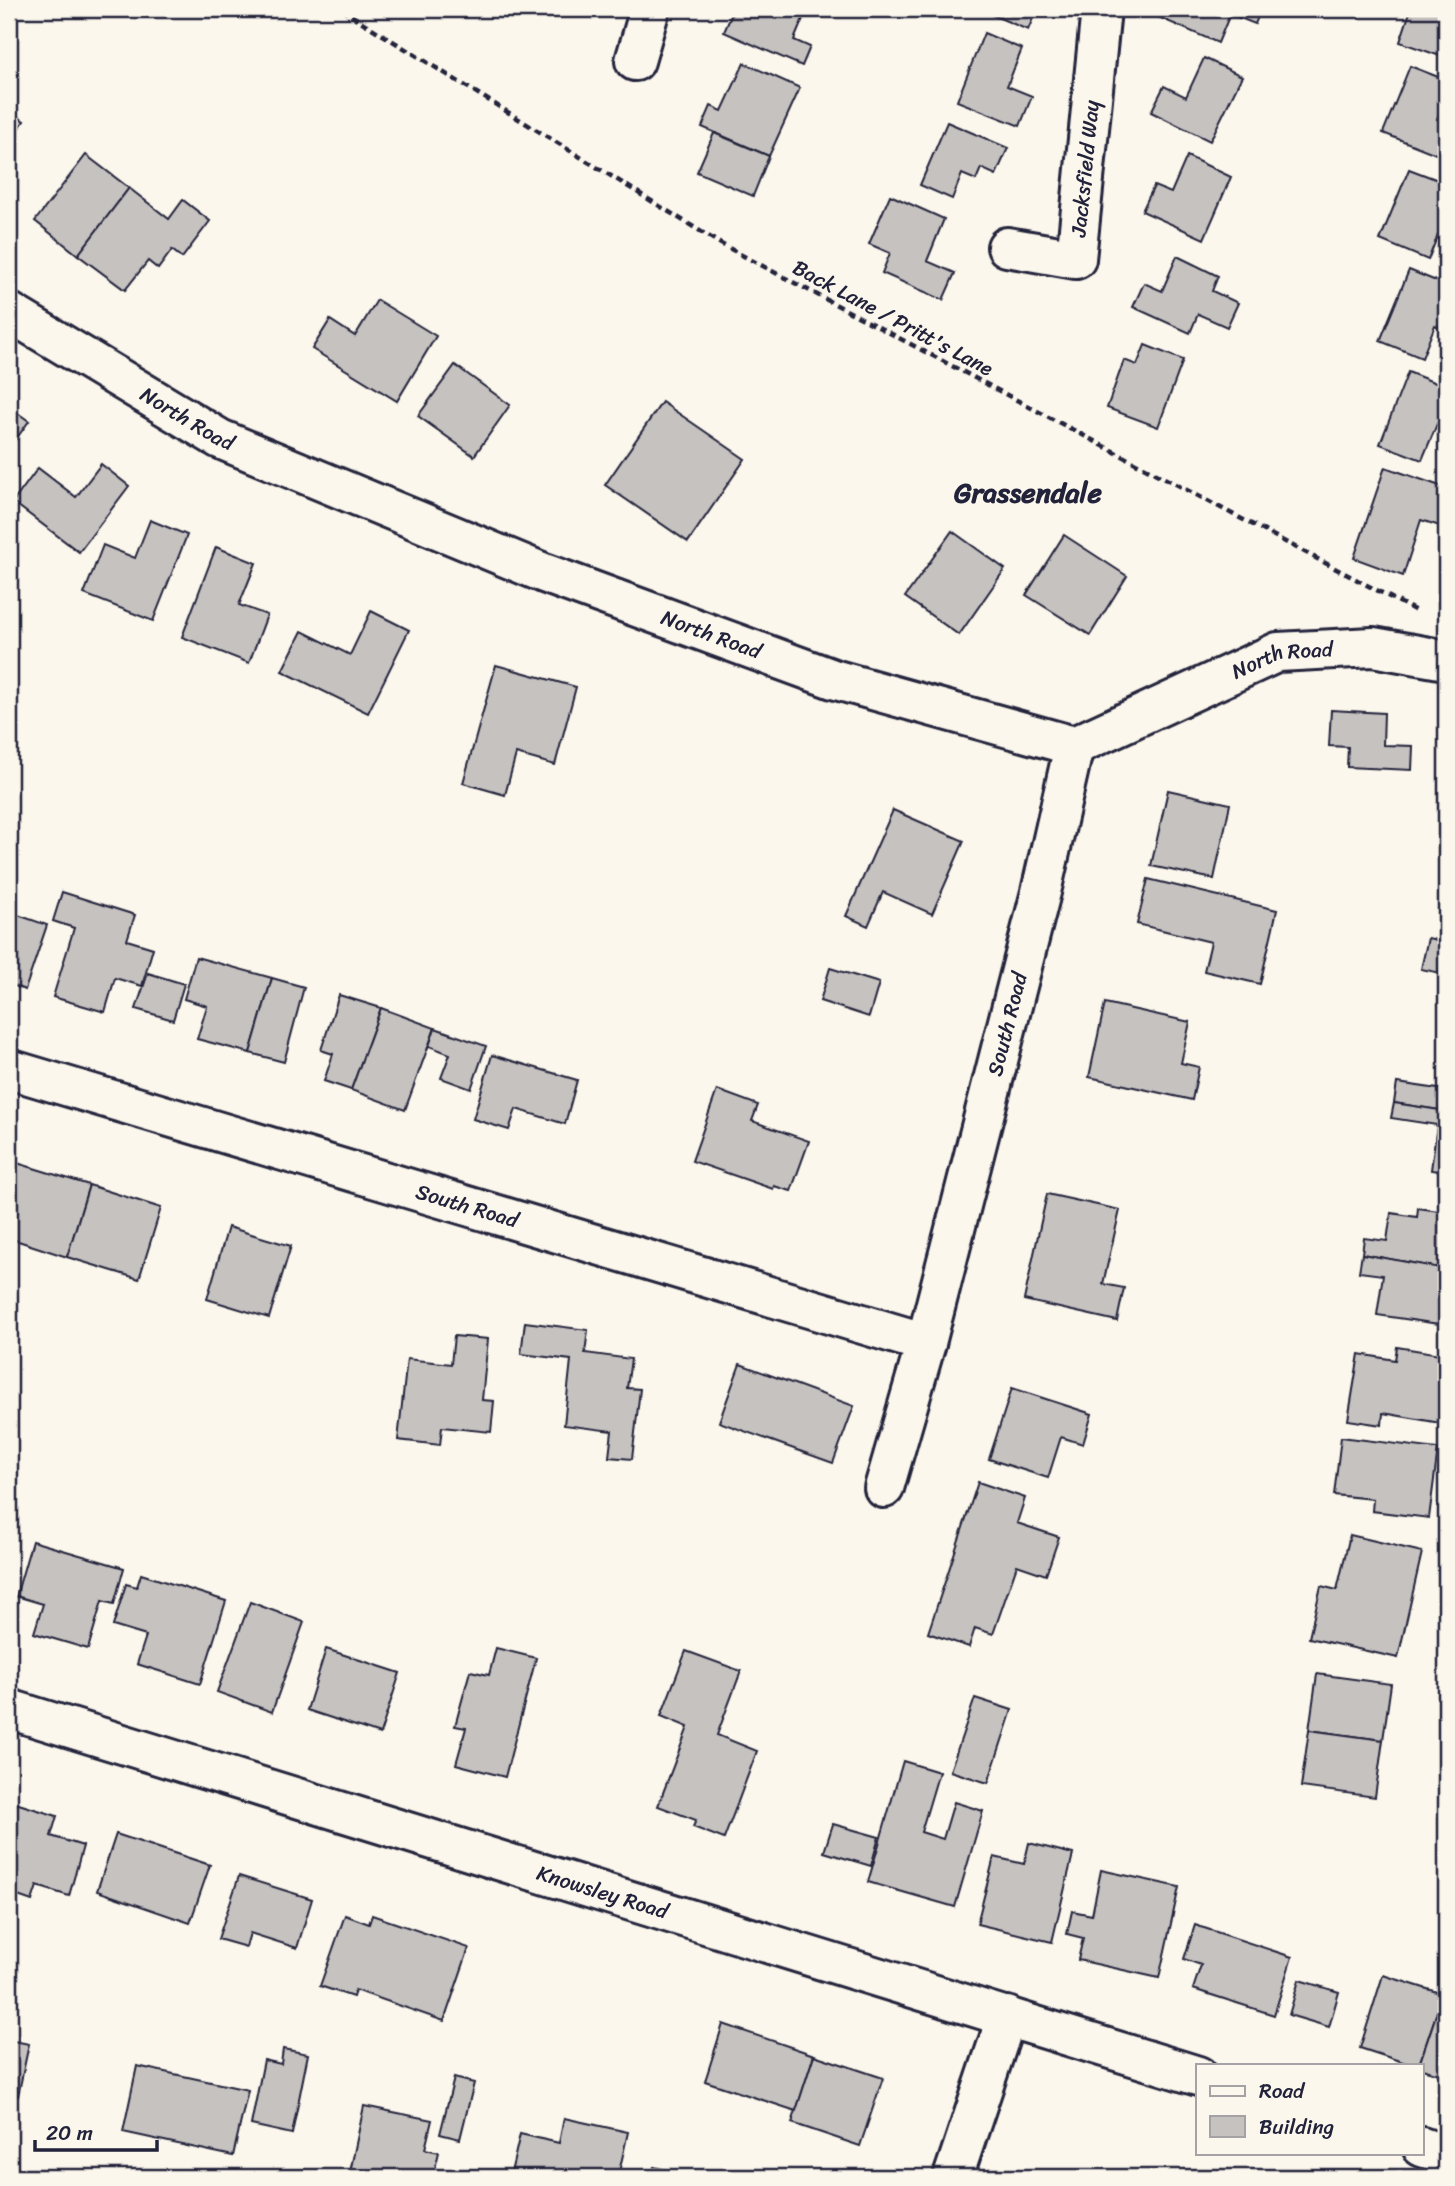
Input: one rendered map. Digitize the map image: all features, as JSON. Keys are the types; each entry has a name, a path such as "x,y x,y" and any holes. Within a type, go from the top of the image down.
{"street":[{"path":"635,61 650,9"},
{"name":"Jacksfield Way","path":"1007,247 1076,259 1101,9"},
{"name":"North Road","path":"9,312 220,439 531,568 833,679 1074,746 1278,652 1373,647 1446,660"},
{"name":"South Road","path":"884,1488 926,1343 1041,892 1074,746"},
{"name":"South Road","path":"9,1069 926,1343"},
{"name":"Knowsley Road","path":"9,1709 1196,2075"},
{"path":"953,2177 1007,2016"},
{"path":"1424,2148 1446,2155"}],"path":[{"name":"Back Lane / Pritt's Lane","path":"341,9 721,244 1422,614"}],"building":[{"path":"498,9 526,9 521,19"},
{"path":"734,9 807,9 794,40 810,47 802,66 724,32"},
{"path":"978,9 1037,9 1028,30"},
{"path":"1161,9 1261,9 1255,24 1230,14 1218,43 1158,17"},
{"path":"1411,9 1446,9 1446,58 1400,42"},
{"path":"984,33 1022,49 1007,86 1032,96 1020,126 957,101"},
{"path":"1204,58 1242,76 1210,141 1151,112 1164,86 1186,97"},
{"path":"744,63 800,88 769,156 702,127 711,106 722,111"},
{"path":"1410,66 1446,80 1446,97 1437,119 1446,123 1446,158 1383,133"},
{"path":"9,110 24,121 9,141"},
{"path":"947,122 1008,148 996,175 981,168 976,180 962,174 952,199 920,185"},
{"path":"714,133 769,156 753,196 697,172"},
{"path":"86,155 129,188 78,255 35,221"},
{"path":"1187,156 1231,177 1204,239 1142,211 1154,186 1171,193"},
{"path":"1409,169 1446,183 1446,221 1444,220 1428,260 1380,240"},
{"path":"129,188 169,219 183,200 210,221 182,258 172,250 158,269 148,261 125,290 78,255"},
{"path":"890,195 944,219 927,261 955,273 943,300 882,273 890,253 869,244"},
{"path":"1177,256 1218,276 1212,291 1238,303 1227,327 1198,314 1190,333 1133,307 1144,283 1162,291"},
{"path":"1409,270 1446,285 1446,330 1435,325 1422,358 1380,341"},
{"path":"377,300 436,336 397,401 312,349 330,320 355,336"},
{"path":"1145,345 1183,360 1158,427 1107,408 1124,360 1137,365"},
{"path":"455,365 510,405 474,456 418,416"},
{"path":"1408,372 1446,387 1446,428 1437,424 1422,460 1380,444"},
{"path":"662,402 745,459 688,542 605,485"},
{"path":"9,407 29,421 9,449"},
{"path":"101,464 129,486 79,552 13,502 38,468 76,497"},
{"path":"1385,467 1446,488 1446,528 1421,520 1403,576 1354,558"},
{"path":"150,520 187,535 153,621 84,594 103,545 135,558"},
{"path":"952,531 1005,569 959,635 905,597"},
{"path":"1064,535 1127,576 1090,635 1026,595"},
{"path":"216,547 256,563 239,605 267,615 249,663 182,637"},
{"path":"371,611 409,630 368,713 282,671 302,631 350,655"},
{"path":"496,665 576,687 555,765 516,754 505,795 463,783"},
{"path":"1331,710 1384,713 1383,745 1413,746 1412,770 1347,767 1348,747 1329,746"},
{"path":"1168,790 1230,804 1214,879 1151,866"},
{"path":"893,810 964,841 932,914 883,892 868,926 846,916"},
{"path":"1148,879 1277,910 1260,984 1204,971 1211,942 1137,924"},
{"path":"62,892 135,915 127,940 153,948 142,986 115,978 105,1012 53,997 74,928 53,921"},
{"path":"9,912 47,925 25,990 9,984"},
{"path":"1428,938 1446,942 1446,974 1421,969"},
{"path":"196,957 272,978 250,1053 197,1039 207,1006 184,999"},
{"path":"830,968 879,983 869,1017 820,1001"},
{"path":"148,973 184,984 173,1020 136,1009"},
{"path":"272,978 304,987 284,1062 250,1053"},
{"path":"339,995 381,1008 351,1090 324,1081 333,1054 321,1050"},
{"path":"1105,1003 1190,1022 1181,1063 1199,1067 1192,1100 1089,1077"},
{"path":"381,1008 435,1028 405,1110 351,1090"},
{"path":"435,1028 486,1046 471,1089 441,1078 450,1054 429,1046"},
{"path":"492,1055 577,1080 565,1124 516,1109 509,1130 473,1119"},
{"path":"1446,1081 1446,1111 1394,1103 1397,1083 1445,1090"},
{"path":"717,1090 758,1105 752,1121 809,1141 791,1191 774,1186 773,1189 692,1161"},
{"path":"1394,1103 1446,1111 1446,1172 1431,1170 1437,1125 1391,1118"},
{"path":"17,1163 89,1185 67,1257 9,1238 9,1188"},
{"path":"89,1185 161,1208 139,1279 67,1257"},
{"path":"1047,1194 1120,1210 1103,1284 1124,1288 1117,1321 1024,1300"},
{"path":"1418,1208 1446,1212 1446,1269 1362,1254 1364,1238 1387,1241 1391,1213 1417,1217"},
{"path":"228,1227 291,1246 269,1318 207,1299"},
{"path":"1362,1254 1446,1269 1446,1325 1377,1315 1383,1275 1359,1272"},
{"path":"525,1322 588,1330 585,1353 631,1359 627,1388 640,1389 632,1459 609,1457 612,1431 564,1425 571,1360 521,1354"},
{"path":"454,1336 488,1339 482,1400 494,1401 491,1432 442,1427 440,1445 398,1440 407,1359 451,1364"},
{"path":"1397,1347 1446,1355 1446,1424 1383,1413 1382,1425 1348,1420 1359,1354 1395,1360"},
{"path":"740,1364 854,1406 833,1463 719,1422"},
{"path":"1012,1388 1092,1414 1083,1444 1061,1437 1048,1478 989,1459"},
{"path":"1341,1437 1438,1449 1429,1518 1372,1511 1373,1499 1334,1495"},
{"path":"978,1482 1025,1498 1017,1523 1059,1537 1046,1575 1017,1565 993,1634 975,1628 969,1647 928,1633"},
{"path":"1350,1535 1422,1552 1398,1658 1309,1638 1321,1586 1337,1590"},
{"path":"32,1541 124,1568 114,1604 102,1601 88,1649 34,1633 43,1604 16,1596"},
{"path":"141,1574 226,1601 200,1684 137,1664 146,1636 113,1626 126,1584 137,1587"},
{"path":"250,1602 304,1622 272,1712 217,1692"},
{"path":"496,1648 536,1658 505,1777 456,1764 466,1728 455,1726 470,1671 489,1675"},
{"path":"326,1649 400,1673 380,1734 307,1710"},
{"path":"686,1651 741,1671 717,1735 757,1751 724,1839 693,1827 696,1820 658,1806 688,1727 661,1716"},
{"path":"1317,1674 1391,1684 1383,1740 1309,1730"},
{"path":"975,1698 1012,1710 988,1783 950,1771"},
{"path":"1309,1730 1383,1740 1375,1797 1301,1787"},
{"path":"903,1761 939,1772 921,1832 943,1839 954,1802 983,1811 955,1907 868,1882"},
{"path":"9,1801 57,1816 51,1836 83,1846 69,1896 37,1886 32,1901 9,1893"},
{"path":"833,1824 879,1837 871,1866 824,1852"},
{"path":"116,1834 210,1865 190,1923 97,1891"},
{"path":"1029,1843 1073,1854 1052,1942 977,1924 994,1857 1024,1864"},
{"path":"1101,1870 1179,1887 1159,1978 1078,1960 1083,1938 1067,1934 1072,1911 1092,1915"},
{"path":"239,1876 312,1899 297,1948 250,1933 246,1947 218,1939"},
{"path":"345,1915 369,1924 372,1915 469,1948 444,2021 355,1990 353,1997 320,1986"},
{"path":"1195,1925 1292,1957 1274,2015 1193,1989 1201,1965 1184,1959"},
{"path":"1383,1975 1443,1994 1419,2064 1409,2064 1360,2048"},
{"path":"1299,1980 1339,1992 1329,2027 1289,2015"},
{"path":"1443,1994 1446,1995 1446,2076 1424,2070 1424,2064 1419,2064"},
{"path":"723,2024 814,2055 796,2111 705,2081"},
{"path":"9,2040 29,2044 18,2096 9,2094"},
{"path":"283,2049 308,2054 292,2134 251,2125 264,2060 281,2064"},
{"path":"814,2055 883,2078 860,2146 792,2123"},
{"path":"137,2066 248,2090 233,2156 123,2132"},
{"path":"454,2078 474,2083 460,2139 440,2134"},
{"path":"364,2106 432,2120 425,2149 439,2152 433,2177 349,2177"},
{"path":"564,2118 628,2132 618,2177 510,2177 520,2134 559,2143"},
{"path":"654,2167 697,2177 651,2177"},
{"path":"1184,2170 1210,2177 1182,2177"}],"district":[{"name":"Grassendale","path":"1028,492"}]}
